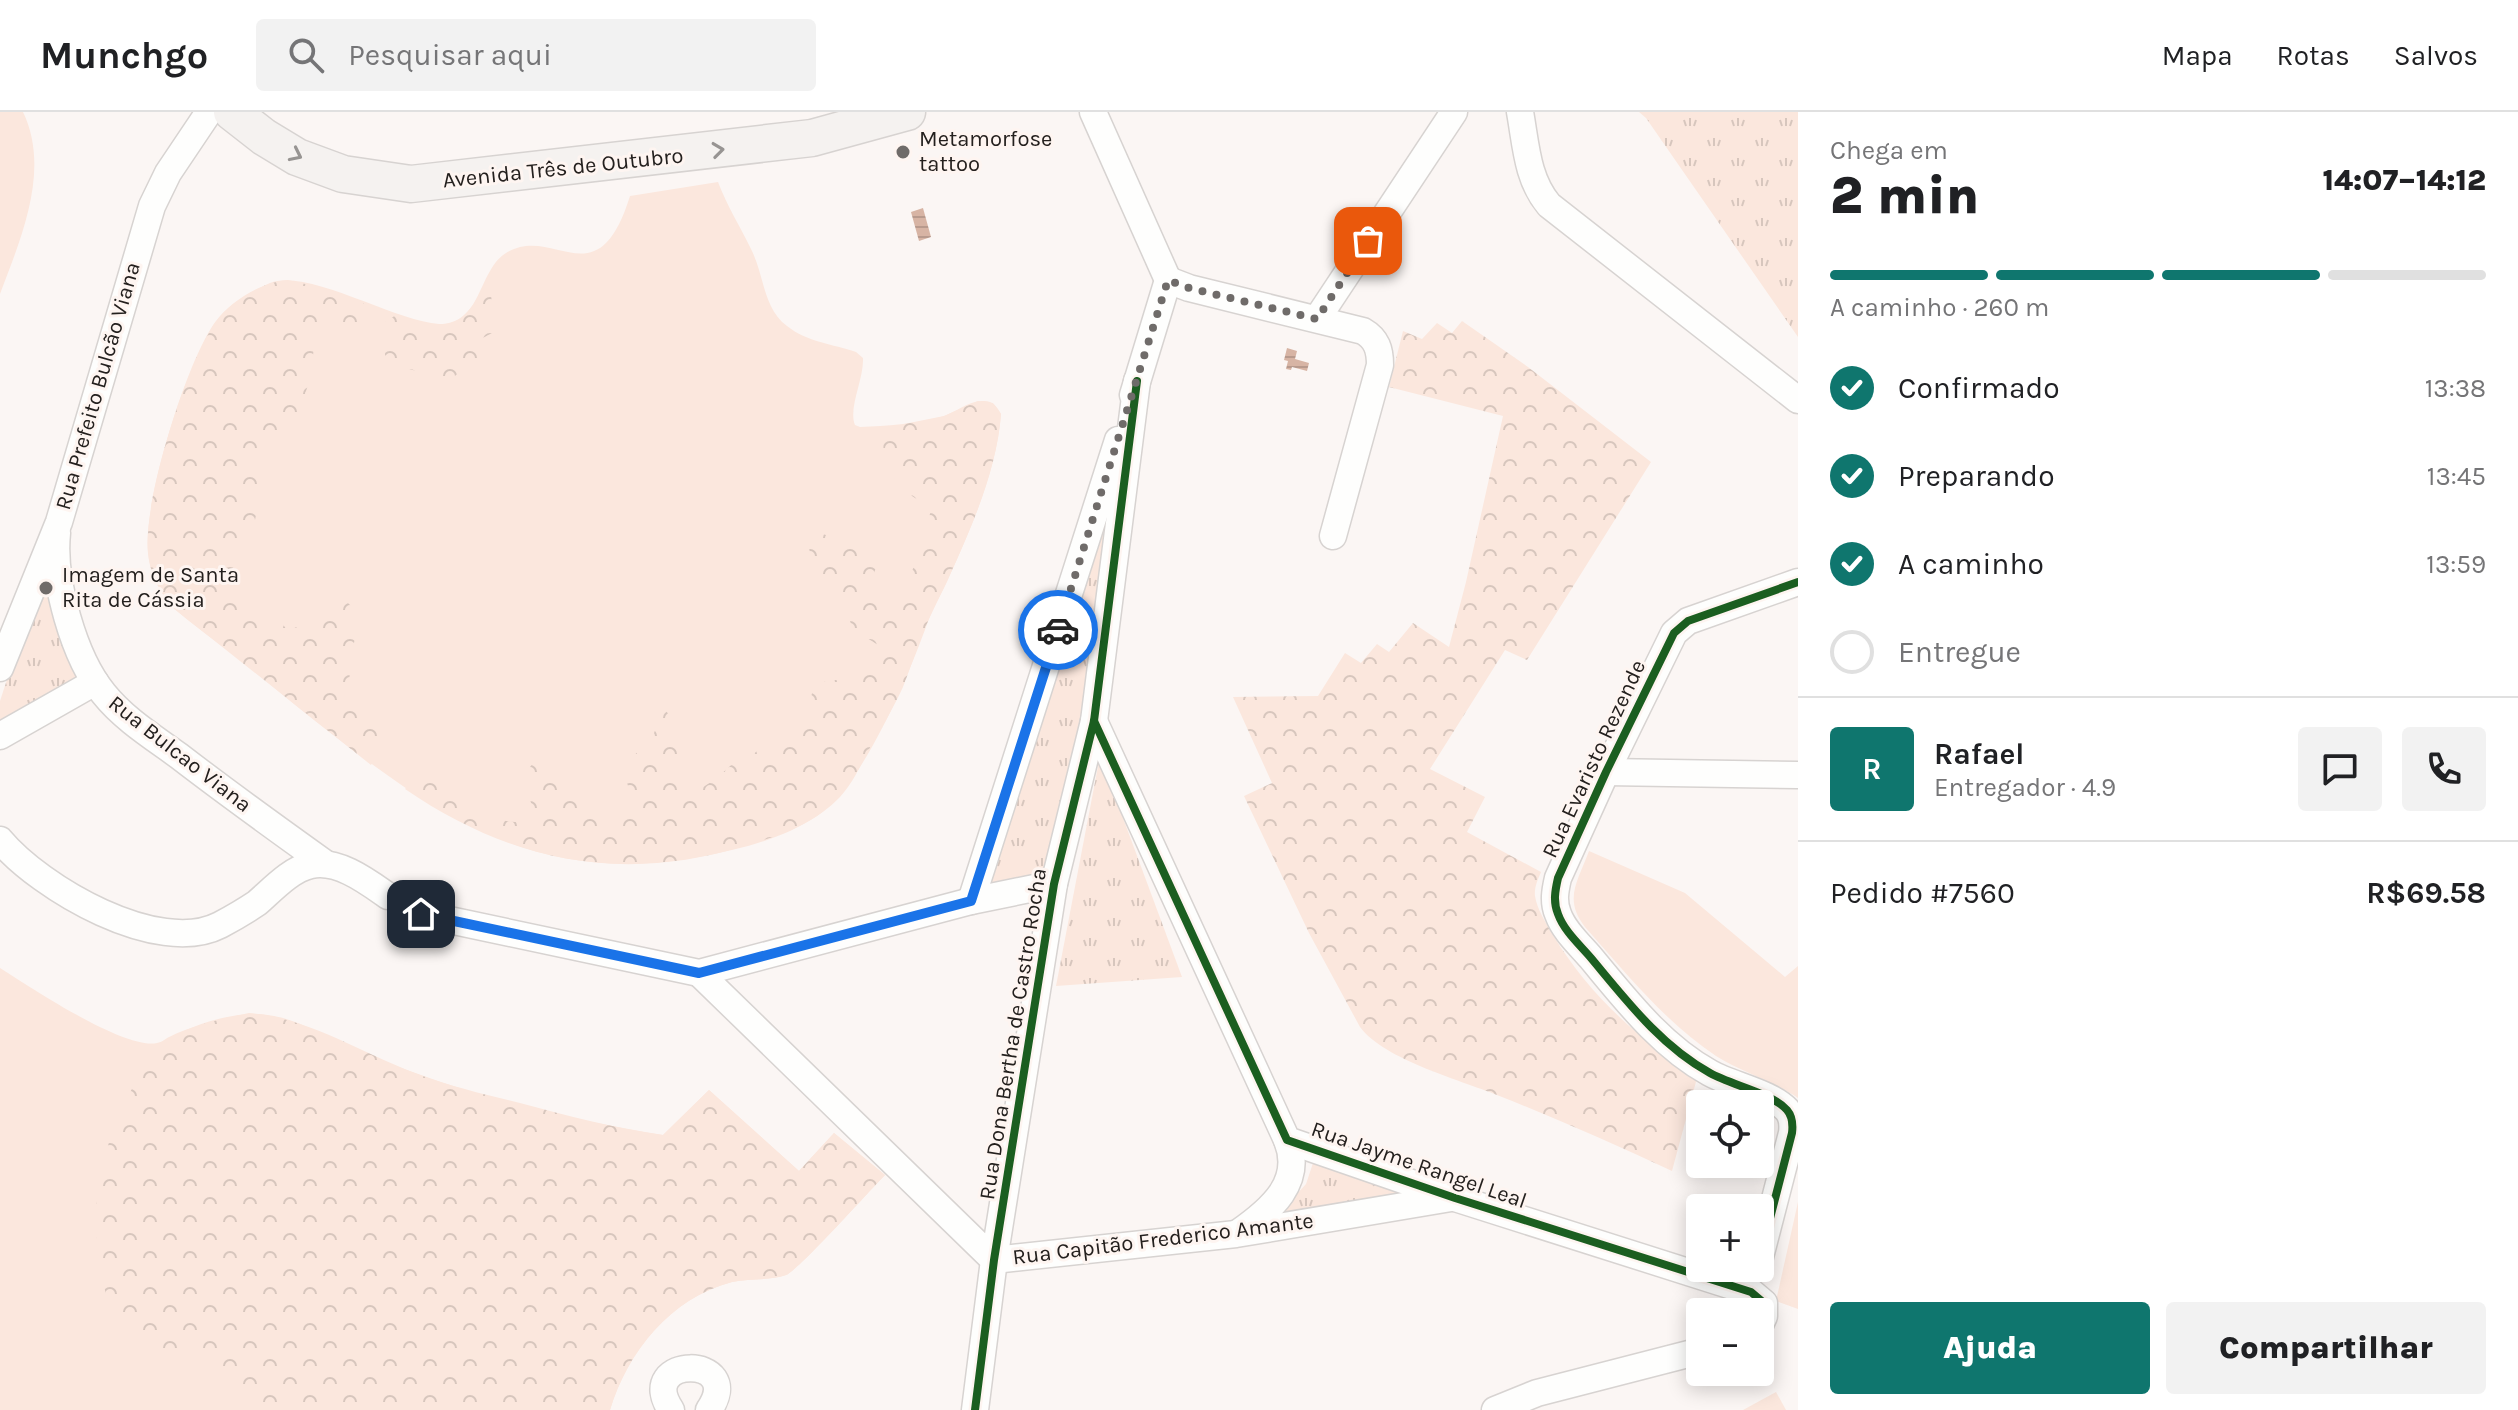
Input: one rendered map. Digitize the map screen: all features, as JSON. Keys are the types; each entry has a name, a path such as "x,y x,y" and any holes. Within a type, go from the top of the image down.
{"main road":[{"name":"Avenida Três de Outubro","path":"232,112 297,157 343,174 411,184 797,140 862,119 907,112"}],"street":[{"name":"Rua Prefeito Bulcão Viana","path":"0,668 59,522 152,206 168,173 209,112"},
{"path":"971,901 1168,280 1093,112"},
{"path":"1317,319 1454,112"},
{"path":"1520,112 1532,179 1549,205 1798,400"},
{"path":"1168,280 1368,333 1376,342 1380,358 1333,536"},
{"name":"Rua Dona Bertha de Castro Rocha","path":"975,1410 994,1260 1054,884 1094,721 1137,381"},
{"name":"Rua Bulcao Viana","path":"59,522 56,552 60,585 85,666 95,682 124,714 322,864 353,874 388,896"},
{"name":"Rua Evaristo Rezende","path":"1774,1203 1792,1133 1793,1124 1786,1108 1707,1072 1672,1046 1640,1016 1570,933 1558,914 1555,896 1558,878 1606,772 1667,646 1682,625 1798,582"},
{"path":"0,736 95,682"},
{"name":"Rua Jayme Rangel Leal","path":"1094,721 1287,1140 1455,1198 1686,1261"},
{"path":"1606,772 1798,775"},
{"path":"0,840 9,851 73,897 151,932 188,934 217,927 244,912 303,867 322,864"},
{"path":"421,914 699,973 971,901 1054,884"},
{"name":"Rua Capitão Frederico Amante","path":"699,973 994,1260 1236,1234 1455,1198"},
{"path":"1236,1234 1263,1214 1289,1181 1294,1164 1287,1140"},
{"path":"1495,1410 1537,1393 1686,1355"},
{"path":"671,1410 666,1403 665,1386 675,1372 691,1366 706,1372 715,1385 716,1394 709,1410"}],"green space":[{"path":"0,112 23,112 31,134 34,180 24,227 0,294"},
{"path":"1639,112 1798,112 1798,337 1646,118"},
{"path":"718,182 751,249 768,300 779,319 803,336 856,352 863,358 853,410 855,425 870,427 921,421 946,415 972,403 989,401 1001,414 989,476 975,517 882,728 851,780 817,816 777,836 704,856 645,863 590,862 540,853 493,836 448,814 404,787 172,607 156,582 148,553 148,531 159,469 180,399 204,340 221,315 255,290 286,280 306,283 420,321 453,323 471,307 497,261 506,253 524,246 541,246 589,253 603,245 617,228 630,196"},
{"path":"288,280 318,287 386,312 352,326 324,325 314,342 312,372 302,404 268,445 255,520 235,563 242,581 243,597 250,604 270,613 285,627 306,628 332,603 347,602 353,609 356,629 350,685 354,696 377,718 381,730 379,748 371,765 172,607 156,581 149,560 148,529 159,468 180,401 204,343 221,315 238,300 268,284"},
{"path":"487,294 491,295 495,327 492,333 479,340 477,360 452,378 436,384 420,372 395,365 385,355 383,328 385,322 396,315 431,324 448,323 464,315"},
{"path":"1462,321 1528,367 1651,462 1527,660 1505,650 1430,769 1485,797 1467,832 1541,872 1535,890 1538,906 1567,957 1599,996 1635,1031 1697,1078 1694,1090 1686,1090 1686,1119 1672,1171 1545,1115 1405,1059 1371,1039 1360,1027 1309,933 1244,796 1272,783 1233,697 1318,696 1345,653 1361,663 1377,644 1389,652 1413,623 1449,647 1503,416 1389,387 1403,331 1422,339 1437,323 1452,333"},
{"path":"978,401 993,403 1001,414 998,440 984,493 895,703 848,787 819,815 770,838 698,857 654,863 610,864 568,859 526,849 485,834 405,789 420,777 440,777 461,797 465,806 502,820 525,821 532,813 532,807 525,779 535,759 549,771 557,788 585,800 603,818 616,811 628,797 630,793 624,772 626,762 651,741 664,707 681,736 679,773 688,786 702,788 740,757 751,756 766,744 790,734 808,713 813,688 828,680 847,680 878,645 853,629 843,602 819,576 812,564 806,531 826,535 882,556 873,576 875,585 882,593 892,595 901,590 914,567 932,509 912,496 886,468 882,437 904,424 944,416"},
{"path":"1117,470 1093,709 1054,884 971,901"},
{"path":"46,560 82,678 0,728 0,701"},
{"path":"1100,756 1182,977 1056,986"},
{"path":"1589,851 1685,893 1785,977 1798,966 1798,1098 1726,1062 1697,1043 1646,996 1585,927 1578,917 1574,899 1577,881"},
{"path":"0,968 77,1015 142,1043 161,1042 221,1018 253,1014 274,1016 450,1085 540,1111 633,1130 663,1135 709,1090 799,1171 834,1133 885,1175 819,1246 786,1275 732,1282 689,1301 671,1314 640,1348 610,1410 0,1410"},
{"path":"249,1013 272,1016 315,1029 399,1067 445,1083 573,1117 645,1132 663,1135 709,1090 799,1171 834,1133 885,1175 819,1246 786,1275 732,1282 710,1290 671,1314 640,1348 610,1410 272,1410 242,1384 217,1368 150,1346 129,1335 120,1326 111,1311 106,1292 96,1228 100,1178 113,1130 152,1053 165,1039 175,1034"},
{"path":"1315,1157 1425,1198 1275,1218 1306,1184"},
{"path":"1798,1202 1798,1309 1776,1301"},
{"path":"1776,1392 1786,1410 1743,1410"}],"shaded area":[{"path":"923,208 931,237 919,241 911,212"},
{"path":"1287,348 1297,351 1295,359 1309,363 1307,371 1292,367 1291,370 1286,369 1288,361 1284,360"}],"cycle path":[{"path":"975,1410 994,1260 1054,884 1094,721 1137,381"},
{"path":"1774,1203 1792,1133 1789,1113 1772,1099 1710,1073 1660,1036 1568,932 1558,914 1555,896 1558,878 1674,633 1688,621 1798,582"},
{"path":"1094,721 1287,1140 1455,1198 1751,1292 1758,1298"}],"way so far":[{"path":"1058,630 1168,280 1189,288 1317,319 1368,241"}],"place":[{"name":"Metamorfose tattoo","path":"903,152"},
{"name":"Imagem de Santa Rita de Cássia","path":"46,588"}],"route":[{"path":"421,914 699,973 971,901 1058,630"}]}
